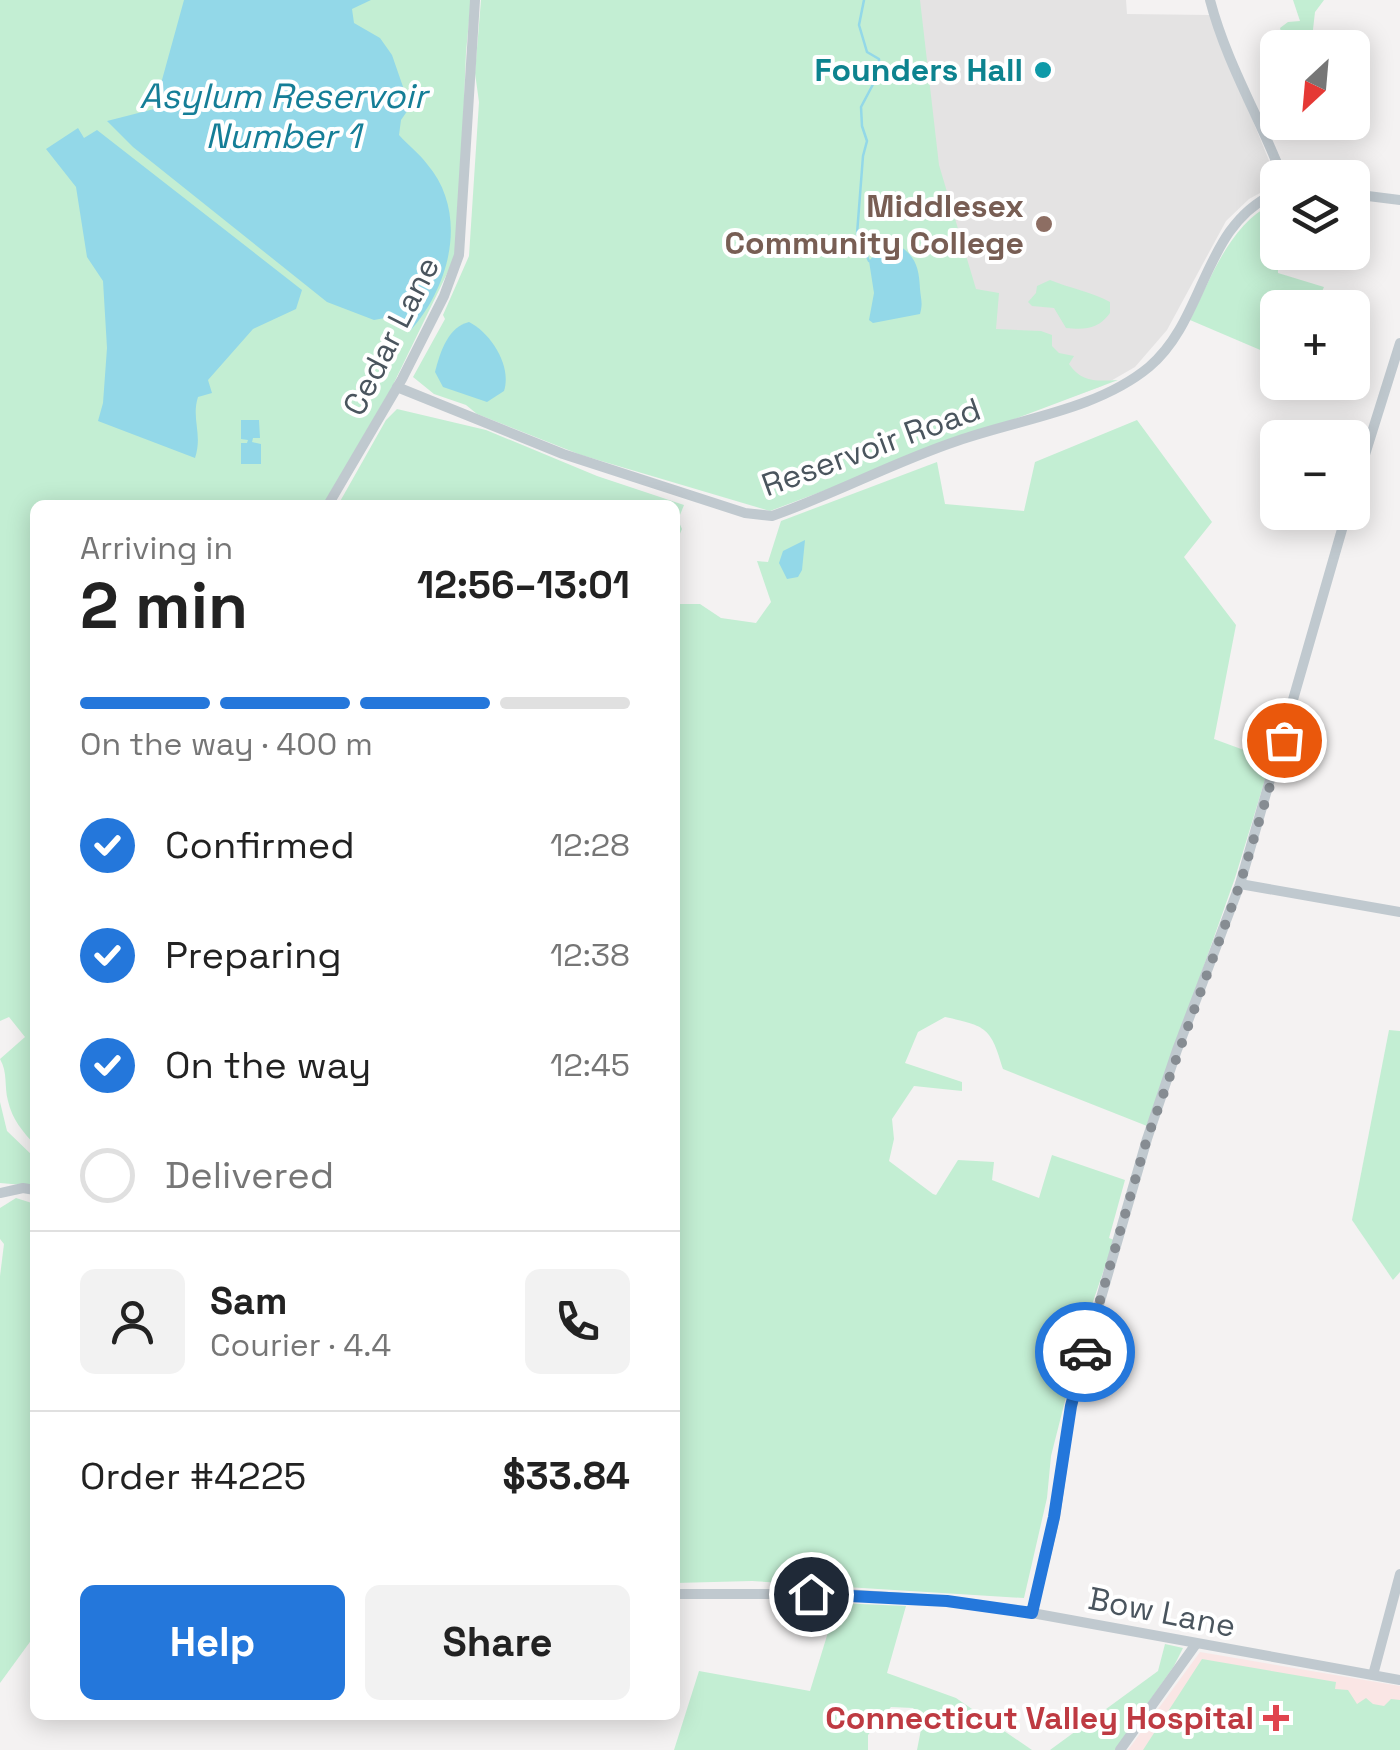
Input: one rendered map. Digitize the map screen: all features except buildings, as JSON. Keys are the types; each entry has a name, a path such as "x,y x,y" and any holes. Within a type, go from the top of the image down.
{"street":[{"name":"Cedar Lane","path":"331,500 398,386 460,255 475,0"},
{"path":"1210,0 1225,50 1276,160"},
{"path":"1370,196 1400,200"},
{"name":"Reservoir Road","path":"398,386 563,454 746,512 772,516 953,442 1087,400 1131,380 1170,343 1230,228 1260,201"},
{"path":"1370,439 1400,343"},
{"path":"1032,1613 1083,1360 1147,1139 1240,884 1342,530"},
{"path":"1240,884 1400,912"},
{"path":"0,1194 30,1189"},
{"path":"1373,1675 1400,1574"},
{"name":"Bow Lane","path":"680,1594 846,1594 947,1601 1400,1680"},
{"path":"1120,1750 1196,1644"}],"shaded area":[{"name":"Middlesex Community College","path":"883,0 1126,0 1127,14 1210,15 1269,160 1260,160 1260,193 1226,221 1167,330 1135,367 1102,386 935,447"},
{"name":"Connecticut Valley Hospital","path":"1200,1652 1400,1686 1400,1750 1128,1750"}],"green space":[{"path":"0,0 471,0 458,251 391,389 326,500 30,500 30,1139 12,1114 0,1059 25,1037 9,1017 0,1021"},
{"path":"481,0 920,0 939,165 976,289 999,293 996,329 1052,335 1052,346 1059,353 1074,356 1069,364 1079,375 1118,380 770,511 581,455 434,394 413,377 445,319 443,315 469,256"},
{"path":"1293,0 1324,0 1315,12 1313,30 1281,30 1288,22 1300,21"},
{"path":"1260,212 1260,270 1278,270 1324,287 1260,290 1260,350 1190,320 1224,252"},
{"path":"1050,280 1110,302 1110,313 1091,327 1066,328 1054,308 1028,302 1037,286"},
{"path":"397,409 486,430 597,476 669,500 341,500 386,420"},
{"path":"1137,420 1212,522 1184,557 1236,625 1214,739 1271,760 1235,878 1147,1126 1003,1069 990,1037 970,1023 945,1017 918,1032 905,1063 962,1082 962,1091 914,1086 892,1119 894,1139 889,1161 933,1194 936,1195 958,1160 994,1162 992,1180 1039,1198 1052,1155 1125,1180 1109,1238 1114,1240 1082,1334 1051,1456 1047,1498 1024,1598 752,1581 680,1583 680,604 700,604 721,618 756,623 771,602 757,561 768,562 781,521 937,462 945,504 1024,511 1035,462"},
{"path":"1389,1030 1400,1031 1400,1272 1393,1280 1352,1220"},
{"path":"0,1102 7,1131 30,1153 30,1186 0,1183"},
{"path":"16,1198 30,1202 30,1642 0,1683 0,1276 4,1244 0,1239 0,1208"},
{"path":"837,1603 906,1606 887,1673 956,1698 1032,1750 917,1750 923,1719 913,1708 891,1707 868,1735 868,1750 674,1750 699,1671 810,1691"},
{"path":"1165,1644 1183,1648 1115,1750 1050,1750 1158,1671"},
{"name":"Connecticut Valley Hospital","path":"1202,1659 1336,1682 1335,1689 1348,1690 1357,1704 1366,1698 1384,1706 1391,1699 1400,1700 1400,1750 1143,1750"}],"water":[{"name":"Asylum Reservoir Number 1","path":"184,0 371,0 352,9 354,23 380,38 392,55 410,107 401,120 399,135 424,160 440,184 451,227 444,272 424,314 410,331 395,316 374,320 327,302 133,147 107,121 154,109"},
{"name":"Asylum Reservoir Number 1","path":"78,128 84,138 97,130 302,290 296,309 253,329 208,380 212,393 198,397 196,405 195,458 98,421 107,348 103,281 87,257 76,187 46,149"},
{"path":"892,242 911,256 917,267 921,310 920,314 873,323 869,320 874,293 869,261 884,244"},
{"path":"469,322 492,342 505,371 504,391 487,402 443,387 435,372 450,335"},
{"path":"241,420 259,420 260,438 253,438 252,442 261,444 261,464 241,464 241,443 248,440 241,439"},
{"path":"805,540 802,570 798,577 787,579 779,563 783,551"}],"waterway":[{"path":"864,0 859,25 867,52 879,59 879,73 861,107 867,141 857,234 869,261"}],"way so far":[{"path":"1085,1352 1147,1139 1240,884 1284,740"}],"place":[{"name":"Founders Hall","path":"1043,70"},
{"name":"Middlesex Community College","path":"1044,224"},
{"name":"Connecticut Valley Hospital","path":"1276,1718"}],"route":[{"path":"811,1594 947,1601 1032,1613 1085,1352"}]}
